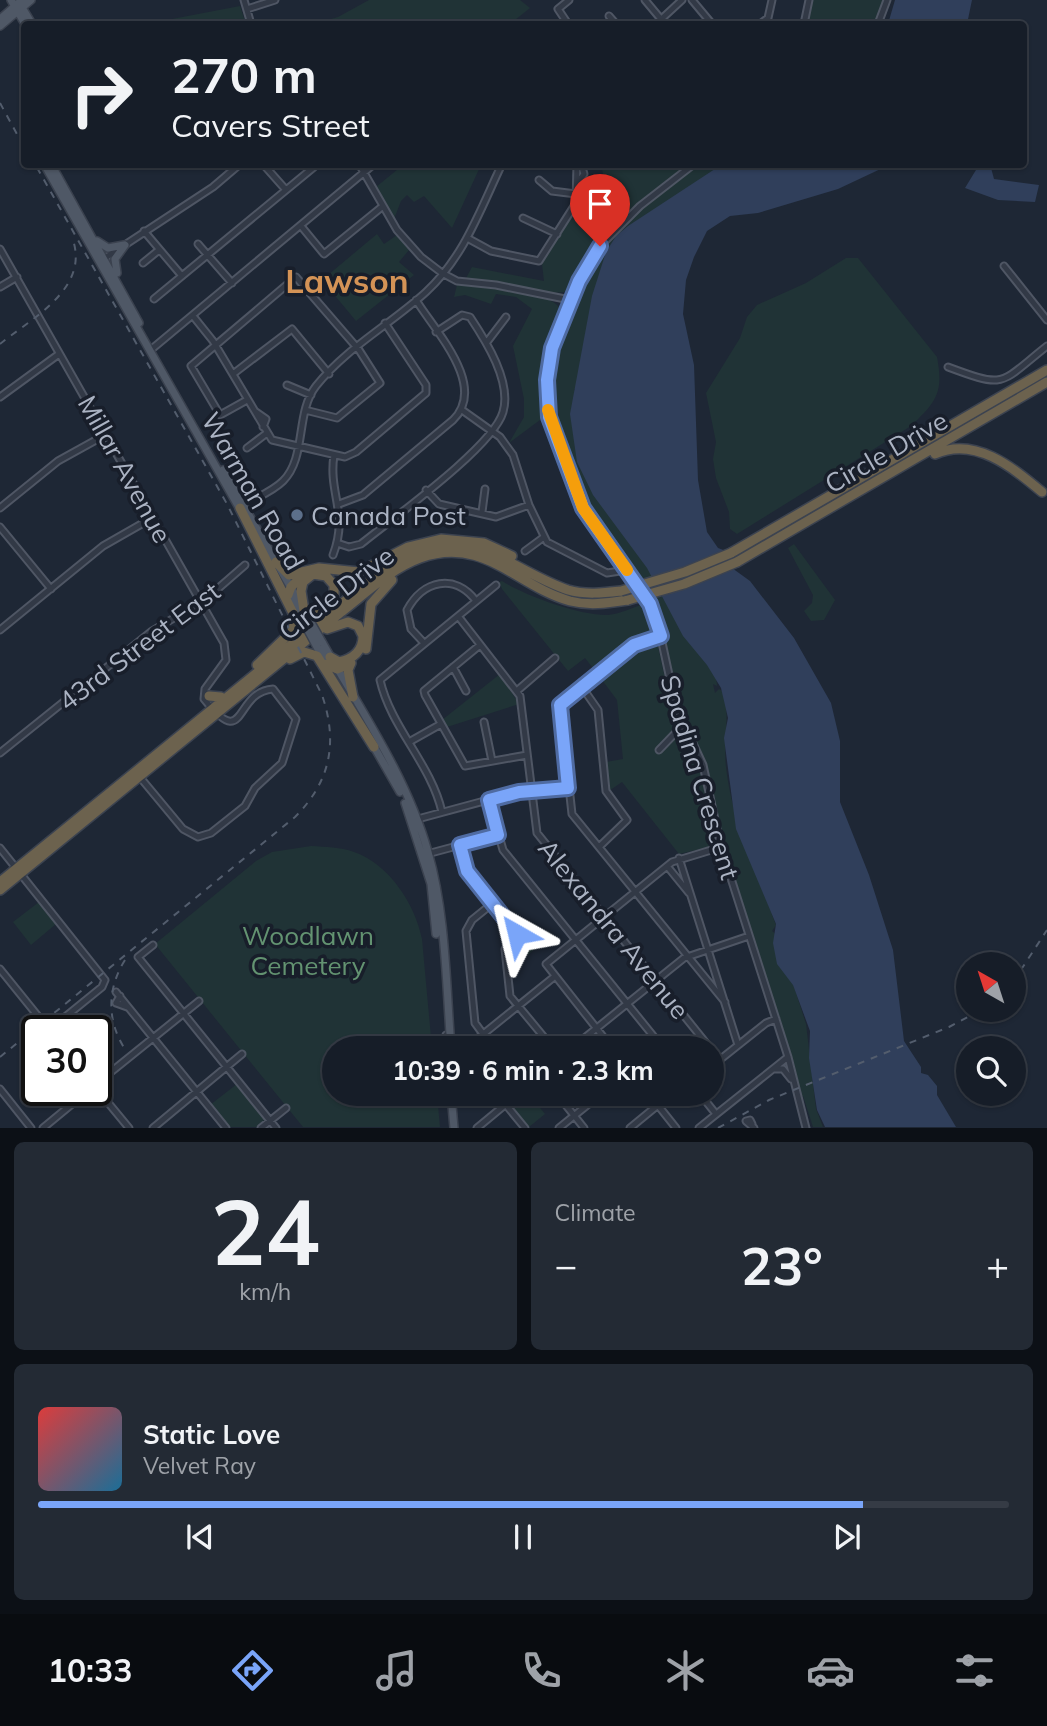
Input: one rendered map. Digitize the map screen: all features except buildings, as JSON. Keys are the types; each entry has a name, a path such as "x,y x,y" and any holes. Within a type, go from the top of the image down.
{"highway":[{"name":"Circle Drive","path":"0,881 18,870 356,592 394,565 419,552 447,545 476,547 551,583 585,593 621,591 672,577 731,552 1047,368"},
{"name":"Circle Drive","path":"137,773 200,727 215,706 236,697 373,587 417,559 438,554 470,554 486,558 568,600 598,605 676,587 737,562 1047,383"},
{"path":"898,470 948,448 967,447 1022,475 1045,495"},
{"path":"215,706 288,635 296,622 242,507"},
{"path":"243,679 390,562 416,547 441,539"},
{"path":"276,562 289,575 311,570 359,572 408,547 441,539 471,540 500,549 551,583"},
{"path":"353,697 348,670 368,645 369,610 374,598 417,559"},
{"path":"289,591 311,570"},
{"path":"288,641 332,600 335,587 326,576 313,574 303,582 301,591 304,615"},
{"path":"236,697 333,625 345,621 355,624 363,636 358,652 342,662 329,660"},
{"path":"289,660 304,652 317,656 374,747"},
{"path":"329,660 337,669 353,662"},
{"name":"Circle Drive","path":"0,890 18,870"}],"main road":[{"path":"1,22 16,3 33,0 30,9 32,21"},
{"path":"1,22 16,3"},
{"path":"16,3 31,21"},
{"path":"16,3 23,21"},
{"path":"1,22 15,19 21,23"},
{"name":"Warman Road","path":"46,168 125,296 329,660 415,820"},
{"name":"Warman Road","path":"53,168 90,233 132,319 276,562 289,591"},
{"path":"90,233 106,248 125,245"},
{"path":"125,245 114,262 125,296"},
{"path":"132,319 153,348"},
{"name":"Warman Road","path":"337,669 415,820 426,854 448,1036"},
{"path":"454,1106 456,1128"}],"street":[{"path":"244,0 250,21"},
{"path":"247,9 275,0"},
{"path":"566,21 558,9 569,0"},
{"path":"645,0 659,21"},
{"path":"662,21 682,0"},
{"path":"692,0 710,21"},
{"path":"764,21 768,18 772,0"},
{"path":"805,21 809,0"},
{"path":"879,21 887,0"},
{"path":"609,16 613,21"},
{"path":"102,260 222,181 236,168"},
{"path":"268,168 286,190"},
{"path":"154,299 313,168"},
{"path":"362,168 407,243 442,274 457,281 496,285 570,300"},
{"path":"153,348 370,168"},
{"path":"242,507 285,480 294,462 310,395 356,348 416,300 442,274 468,239 500,168"},
{"path":"468,239 491,251 536,262 576,203 579,168"},
{"name":"Spadina Crescent","path":"688,168 659,189 615,229 594,254 579,281 561,323 547,380 550,421 583,508 655,614 672,693 703,765 721,847 788,1057 806,1128"},
{"path":"540,180 552,191 576,194"},
{"path":"253,204 259,212"},
{"path":"301,226 324,254 383,206"},
{"path":"523,218 557,234"},
{"path":"228,226 233,233"},
{"path":"144,232 182,276"},
{"path":"198,244 232,283"},
{"name":"Millar Avenue","path":"0,248 227,652 221,668 215,706"},
{"path":"143,263 159,250"},
{"path":"1004,266 1047,320"},
{"path":"0,287 17,277"},
{"path":"247,400 221,415 191,366 296,277 356,348 379,380 379,385 337,418 306,410"},
{"path":"552,296 566,293 579,281"},
{"path":"552,296 562,307 561,323"},
{"path":"339,504 359,498 462,410 466,395 465,380 416,300"},
{"path":"337,543 354,547 361,544 494,432 505,403 497,364 487,342 467,314 436,332"},
{"path":"193,316 215,344 263,427 276,442 334,455 354,454 426,393 426,386 385,323"},
{"path":"487,342 506,317"},
{"path":"233,374 292,329 329,374"},
{"path":"947,367 987,382 1001,381 1047,346"},
{"path":"0,397 60,354"},
{"path":"287,385 310,395"},
{"path":"462,410 494,432 517,463 529,505 544,537 552,545 607,573 627,570"},
{"path":"247,448 267,433"},
{"path":"0,508 58,461 105,435"},
{"path":"333,555 341,522 332,480 334,455"},
{"path":"482,512 485,489"},
{"path":"426,490 439,504 500,517 529,505"},
{"path":"0,630 103,546 152,518"},
{"path":"0,527 51,589"},
{"path":"525,551 544,537"},
{"name":"43rd Street East","path":"0,753 152,631 200,603 244,565"},
{"path":"424,643 411,629 407,610 424,593 441,582 464,586 476,601"},
{"path":"442,812 438,794 384,700 380,680 496,585"},
{"name":"Alexandra Avenue","path":"458,616 517,690 523,704 537,834 700,1036"},
{"path":"661,636 634,645 560,705 572,814 725,1002"},
{"path":"480,645 424,691 465,766 527,755"},
{"path":"517,690 555,659"},
{"path":"453,667 467,691"},
{"path":"582,687 598,709 606,791 627,820 599,847"},
{"path":"137,773 183,828 196,836 209,834 245,806 254,788 278,768 296,724 294,713 271,689 246,704 238,720 215,706"},
{"path":"484,722 492,761"},
{"path":"409,742 441,724"},
{"path":"659,750 684,724"},
{"path":"415,820 531,791 568,788"},
{"path":"489,800 503,850 652,1036"},
{"path":"426,854 498,835"},
{"path":"460,845 467,871 517,932 505,949 510,996 543,1036"},
{"path":"602,1036 546,964 667,866 679,858 721,847"},
{"path":"0,848 105,982 66,1015"},
{"path":"679,858 738,1045"},
{"path":"667,866 691,896"},
{"path":"483,1034 475,1023 466,930 472,920 493,903"},
{"path":"586,1036 688,956 749,936"},
{"path":"153,945 138,957 276,1128"},
{"path":"1,973 36,1015"},
{"path":"480,1036 554,977"},
{"path":"118,994 226,1128"},
{"path":"112,1073 199,1001"},
{"path":"724,1056 776,1018"},
{"path":"153,1128 242,1054"},
{"path":"699,1128 788,1057"},
{"path":"771,1070 783,1069 794,1083"},
{"path":"0,1089 31,1128"},
{"path":"43,1128 70,1106"},
{"path":"112,1106 129,1128"},
{"path":"477,1128 503,1106"},
{"path":"507,1106 525,1128"},
{"path":"567,1106 584,1128"},
{"path":"559,1128 582,1106"},
{"path":"630,1128 657,1106"},
{"path":"659,1106 676,1128"},
{"path":"710,1106 716,1114"},
{"path":"261,1128 286,1108"}],"green space":[{"path":"369,0 520,0 530,8 514,21 324,21 338,17"},
{"path":"812,0 884,0 876,21 808,21"},
{"path":"240,6 245,21 162,21"},
{"path":"399,168 480,168 452,228 424,196 414,202 407,195 401,201 394,219 376,187"},
{"path":"602,168 684,168 638,203 608,231 566,292 550,293 502,282 465,280 472,267 544,281 542,264 579,203 599,187 603,174"},
{"path":"695,168 724,168 577,390 574,389 621,527 716,674 717,686 713,684 715,693 719,689 724,692 729,787 746,847 776,925 772,931 778,936 806,1024 816,1109 823,1127 813,1127 803,1096 799,1096 779,1018 724,846 704,760 678,706 657,612 619,551 588,510 556,429 550,399 554,352 593,262 614,235 645,205"},
{"path":"377,234 384,244 397,235 409,250 399,262 414,275 356,321 322,280"},
{"path":"846,258 858,258 937,357 939,380 936,396 911,426 737,534 730,529 729,512 716,478 713,459 716,442 706,393 740,338 747,317 757,305 806,283"},
{"path":"457,285 526,293 552,301 559,307 559,317 544,372 544,417 509,443 524,417 524,399 513,346 532,309 516,297 496,294 491,304 465,295 454,297"},
{"path":"794,544 835,600 824,620 811,621 804,611 812,603 813,595 788,548"},
{"path":"502,581 524,593 583,612 608,615 645,604 656,633 635,641 596,672 585,658 568,671 502,589 499,582"},
{"path":"654,640 657,642 671,706 699,765 716,838 713,846 679,854 622,782 609,791 608,788 606,762 623,759 617,700 599,676 636,647"},
{"path":"500,674 519,704 447,727 442,720"},
{"name":"Woodlawn Cemetery","path":"311,846 349,850 378,866 407,899 422,939 431,1036 322,1036 322,1106 438,1106 440,1127 303,1127 155,944 256,861 272,852"},
{"path":"39,902 56,924 31,945 13,922"},
{"path":"535,924 547,938 528,955 512,943"},
{"path":"237,1084 265,1119 258,1127 229,1127 210,1105"},
{"path":"512,1106 539,1106 545,1114 529,1127"}],"water":[{"path":"895,0 972,0 968,21 889,21"},
{"path":"716,168 883,168 838,189 758,213 730,216 707,231 686,280 683,314 694,365 698,480 707,532 718,548 726,551 732,568 750,581 794,638 831,703 840,741 840,802 869,875 893,950 904,1041 921,1067 921,1073 928,1075 937,1086 937,1095 956,1127 825,1127 817,1110 809,1058 810,1031 793,985 777,964 773,943 776,924 736,829 724,738 728,718 721,688 707,665 683,636 647,568 593,495 577,462 570,414 592,296 606,252 616,236"},
{"path":"977,168 991,168 994,179 1039,185 1035,202 998,200 965,188"}],"railway":[{"path":"0,103 21,142"},
{"path":"0,1057 295,817 317,789 324,775 330,745 330,729 322,695 227,504 37,168"},
{"path":"0,344 41,313 65,288 73,273 76,257 73,240"},
{"path":"1026,962 1047,930"},
{"path":"125,960 114,983 111,1007 116,1030 127,1052"},
{"path":"718,1128 769,1100 958,1022"}],"slow traffic":[{"path":"548,410 583,508 627,570"}],"place":[{"name":"Canada Post","path":"297,515"}],"district":[{"name":"Lawson","path":"347,280"}],"route":[{"path":"517,934 467,871 460,845 498,835 489,800 519,792 568,788 560,705 634,645 661,636 650,604 583,508 549,417 547,380 552,348 579,281 600,246"}]}
